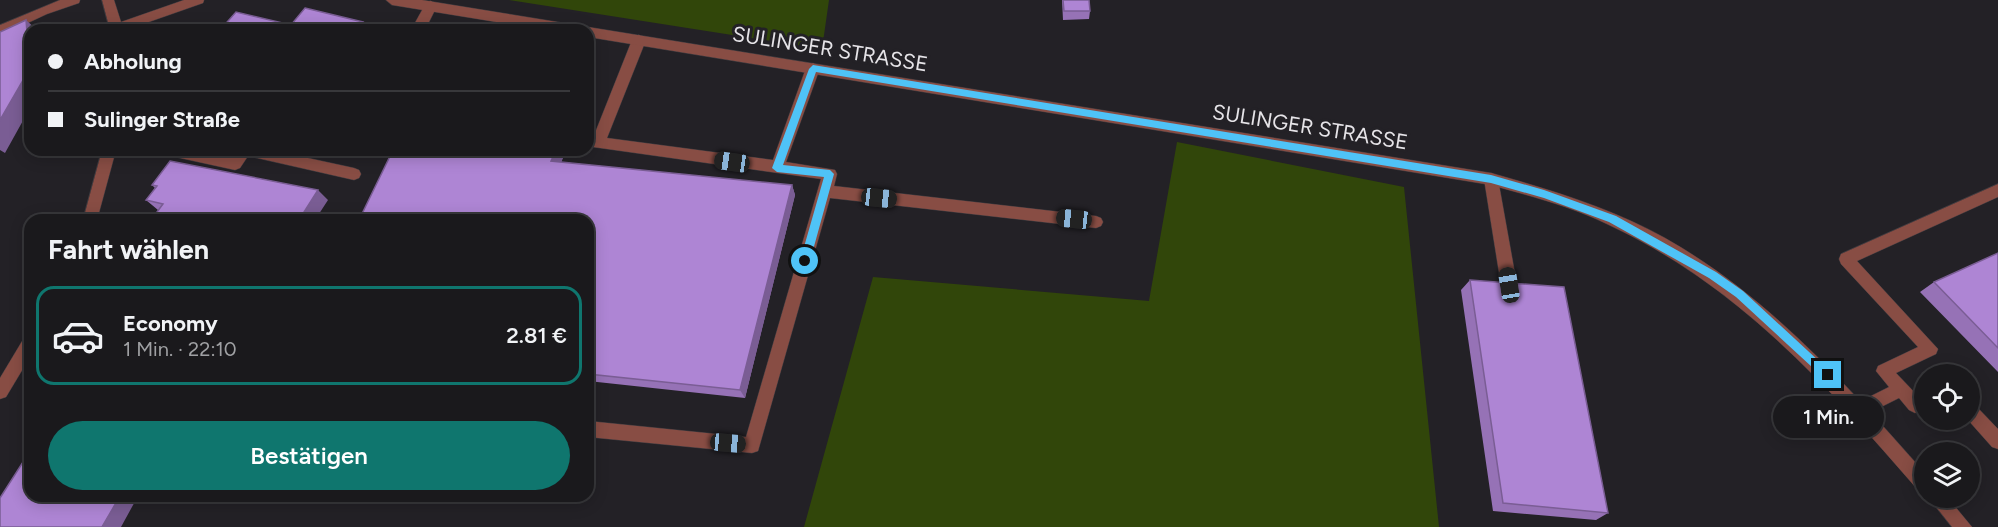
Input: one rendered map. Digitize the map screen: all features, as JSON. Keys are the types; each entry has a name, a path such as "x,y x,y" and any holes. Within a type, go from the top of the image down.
{"street":[{"path":"0,31 42,11 74,0"},
{"path":"108,0 115,24"},
{"path":"131,24 198,0"},
{"path":"399,1 540,24"},
{"path":"421,24 430,6"},
{"name":"SULINGER STRASSE","path":"594,33 1491,179 1544,194 1613,219 1712,275 1739,294 1798,346 1914,473"},
{"path":"594,430 752,445 830,174 598,143 639,40"},
{"path":"777,168 813,69"},
{"path":"92,214 107,156"},
{"path":"198,156 235,164 241,156"},
{"path":"272,156 354,174"},
{"path":"1491,179 1509,285"},
{"path":"1914,404 1884,371 1930,349 1846,259 1998,190"},
{"path":"825,192 1096,222"},
{"path":"0,392 24,354"},
{"path":"1859,410 1901,389"},
{"path":"1980,422 1998,441"},
{"path":"1946,508 1963,527"}],"green space":[{"path":"509,0 829,0 822,49"},
{"path":"1177,142 1404,187 1439,527 804,527 873,277 1149,301"}],"building":[{"path":"1063,0 1089,0 1090,11 1064,11"},
{"path":"305,8 363,22 361,24 292,24"},
{"path":"236,12 287,24 225,24"},
{"path":"26,20 26,24 24,24 24,78 0,120 0,32"},
{"path":"390,156 553,156 551,161 792,185 740,390 594,375 594,214 362,214"},
{"path":"170,161 318,190 303,214 156,214 163,204 146,200 157,186 152,185"},
{"path":"1998,253 1998,348 1934,282"},
{"path":"1470,280 1564,287 1608,513 1503,503"},
{"path":"24,460 24,502 117,502 102,527 0,527 0,498"}],"route":[{"path":"805,261 830,174 777,168 813,69 1491,179 1544,194 1613,219 1712,275 1739,294 1828,375"}]}
